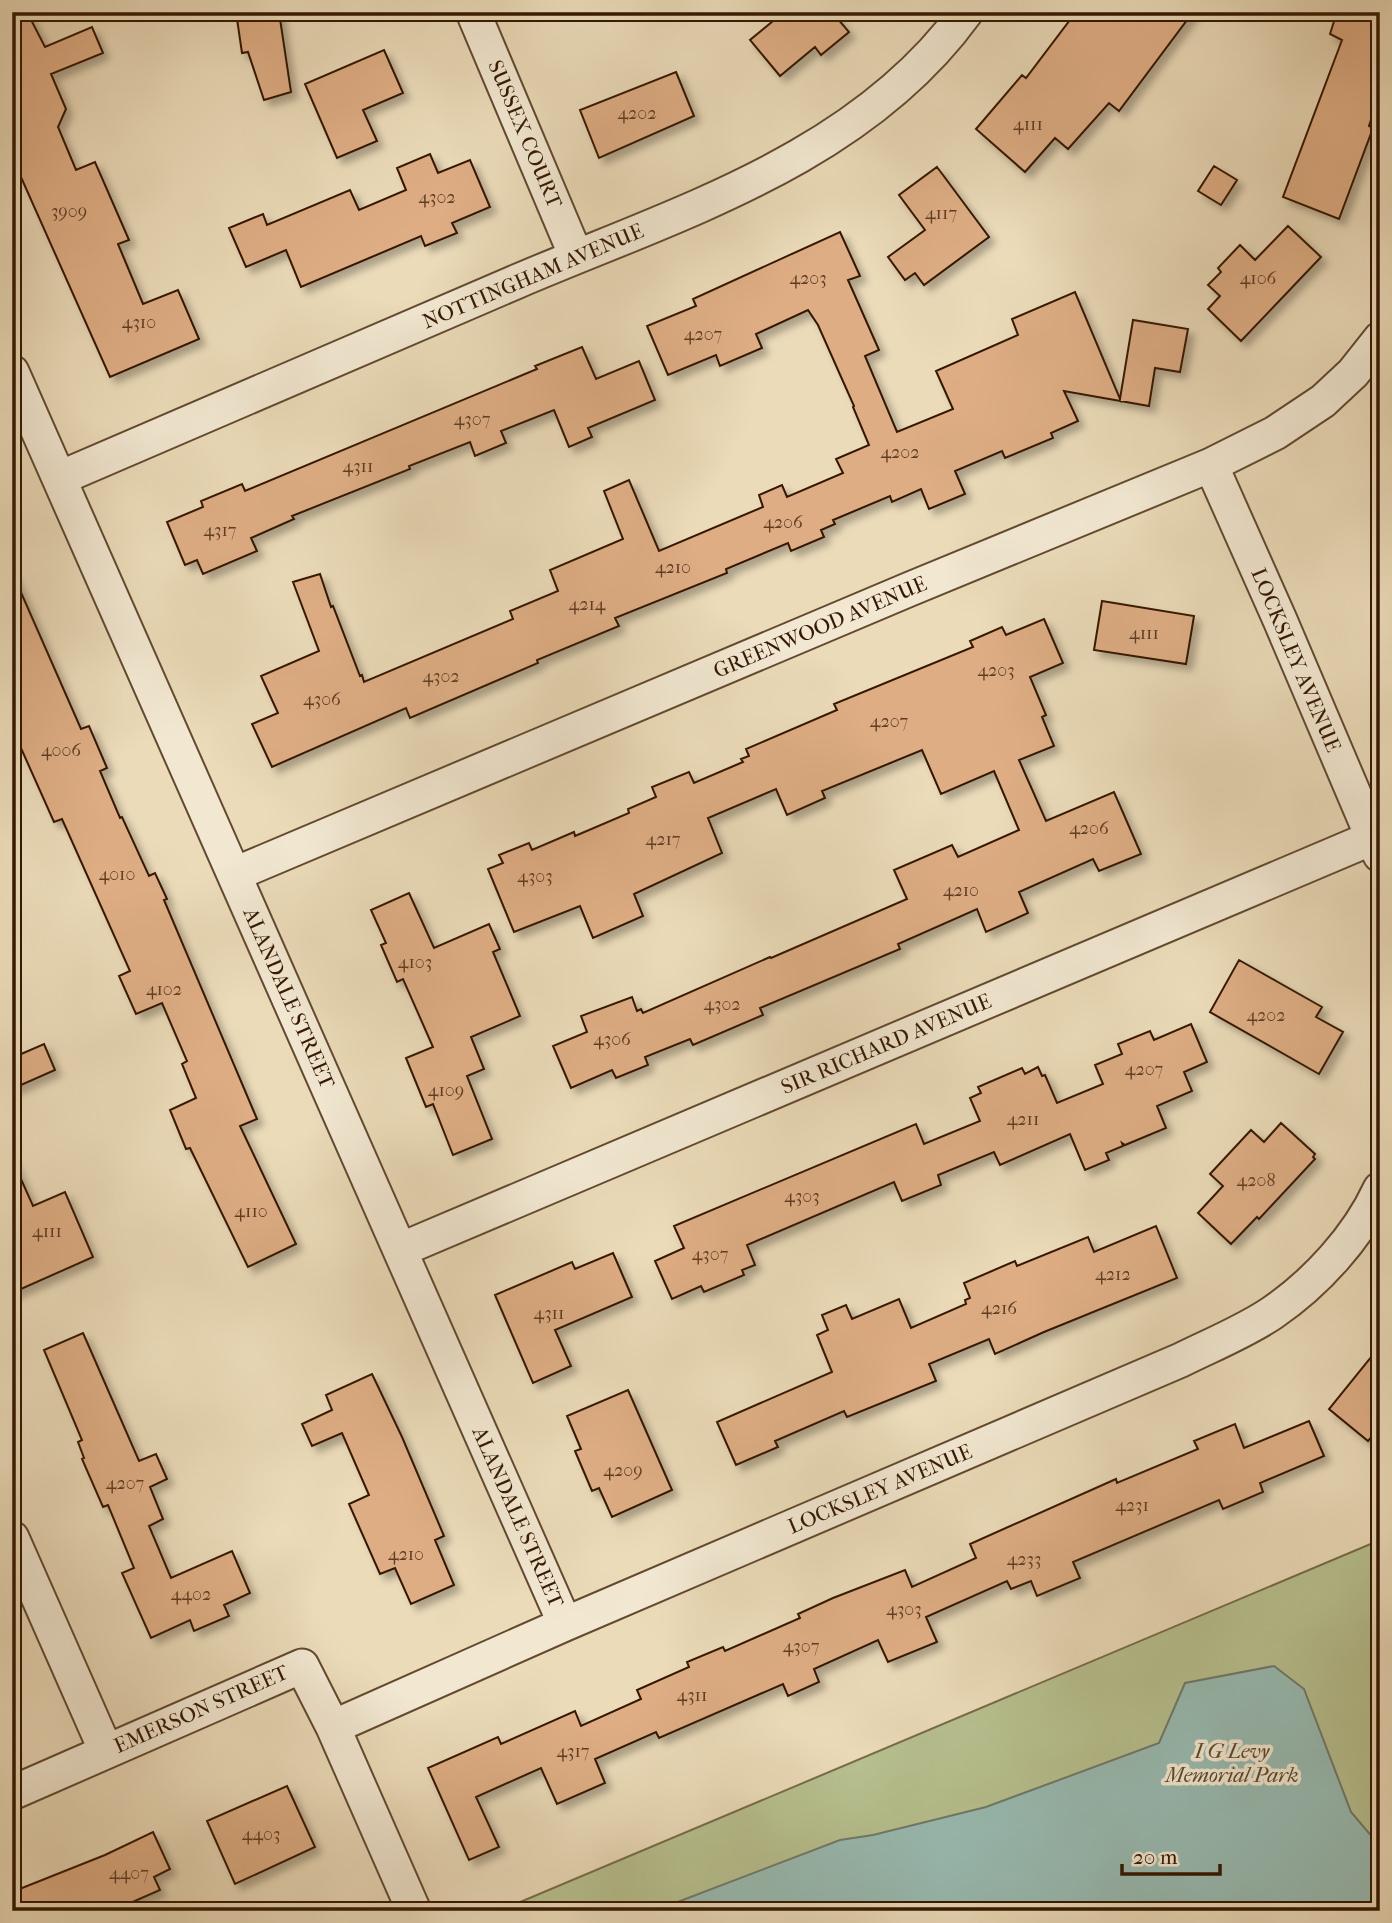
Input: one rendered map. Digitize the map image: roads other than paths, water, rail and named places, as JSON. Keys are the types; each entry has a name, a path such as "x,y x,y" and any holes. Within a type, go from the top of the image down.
{"street":[{"name":"SUSSEX COURT","path":"473,12 576,256"},
{"name":"NOTTINGHAM AVENUE","path":"60,478 576,256 712,201 801,155 858,119 904,82 955,28 966,12"},
{"name":"GREENWOOD AVENUE","path":"234,874 897,594 1211,465 1275,433 1322,401 1353,373 1380,339"},
{"name":"ALANDALE STREET","path":"12,372 565,1624"},
{"name":"LOCKSLEY AVENUE","path":"1211,465 1376,847"},
{"name":"SIR RICHARD AVENUE","path":"400,1250 1376,847"},
{"name":"LOCKSLEY AVENUE","path":"333,1727 565,1624 1181,1360 1271,1314 1306,1286 1338,1252 1372,1206 1380,1189"},
{"name":"EMERSON STREET","path":"12,1538 106,1751 302,1666 333,1727 414,1911"},
{"path":"12,1793 106,1751"}],"water":[{"path":"1274,1666 1304,1689 1351,1812 1380,1846 1380,1911 654,1911 840,1840 873,1835 986,1807 1159,1743 1185,1683"}],"park label":[{"name":"I G Levy Memorial Park","path":"1232,1763"}]}
